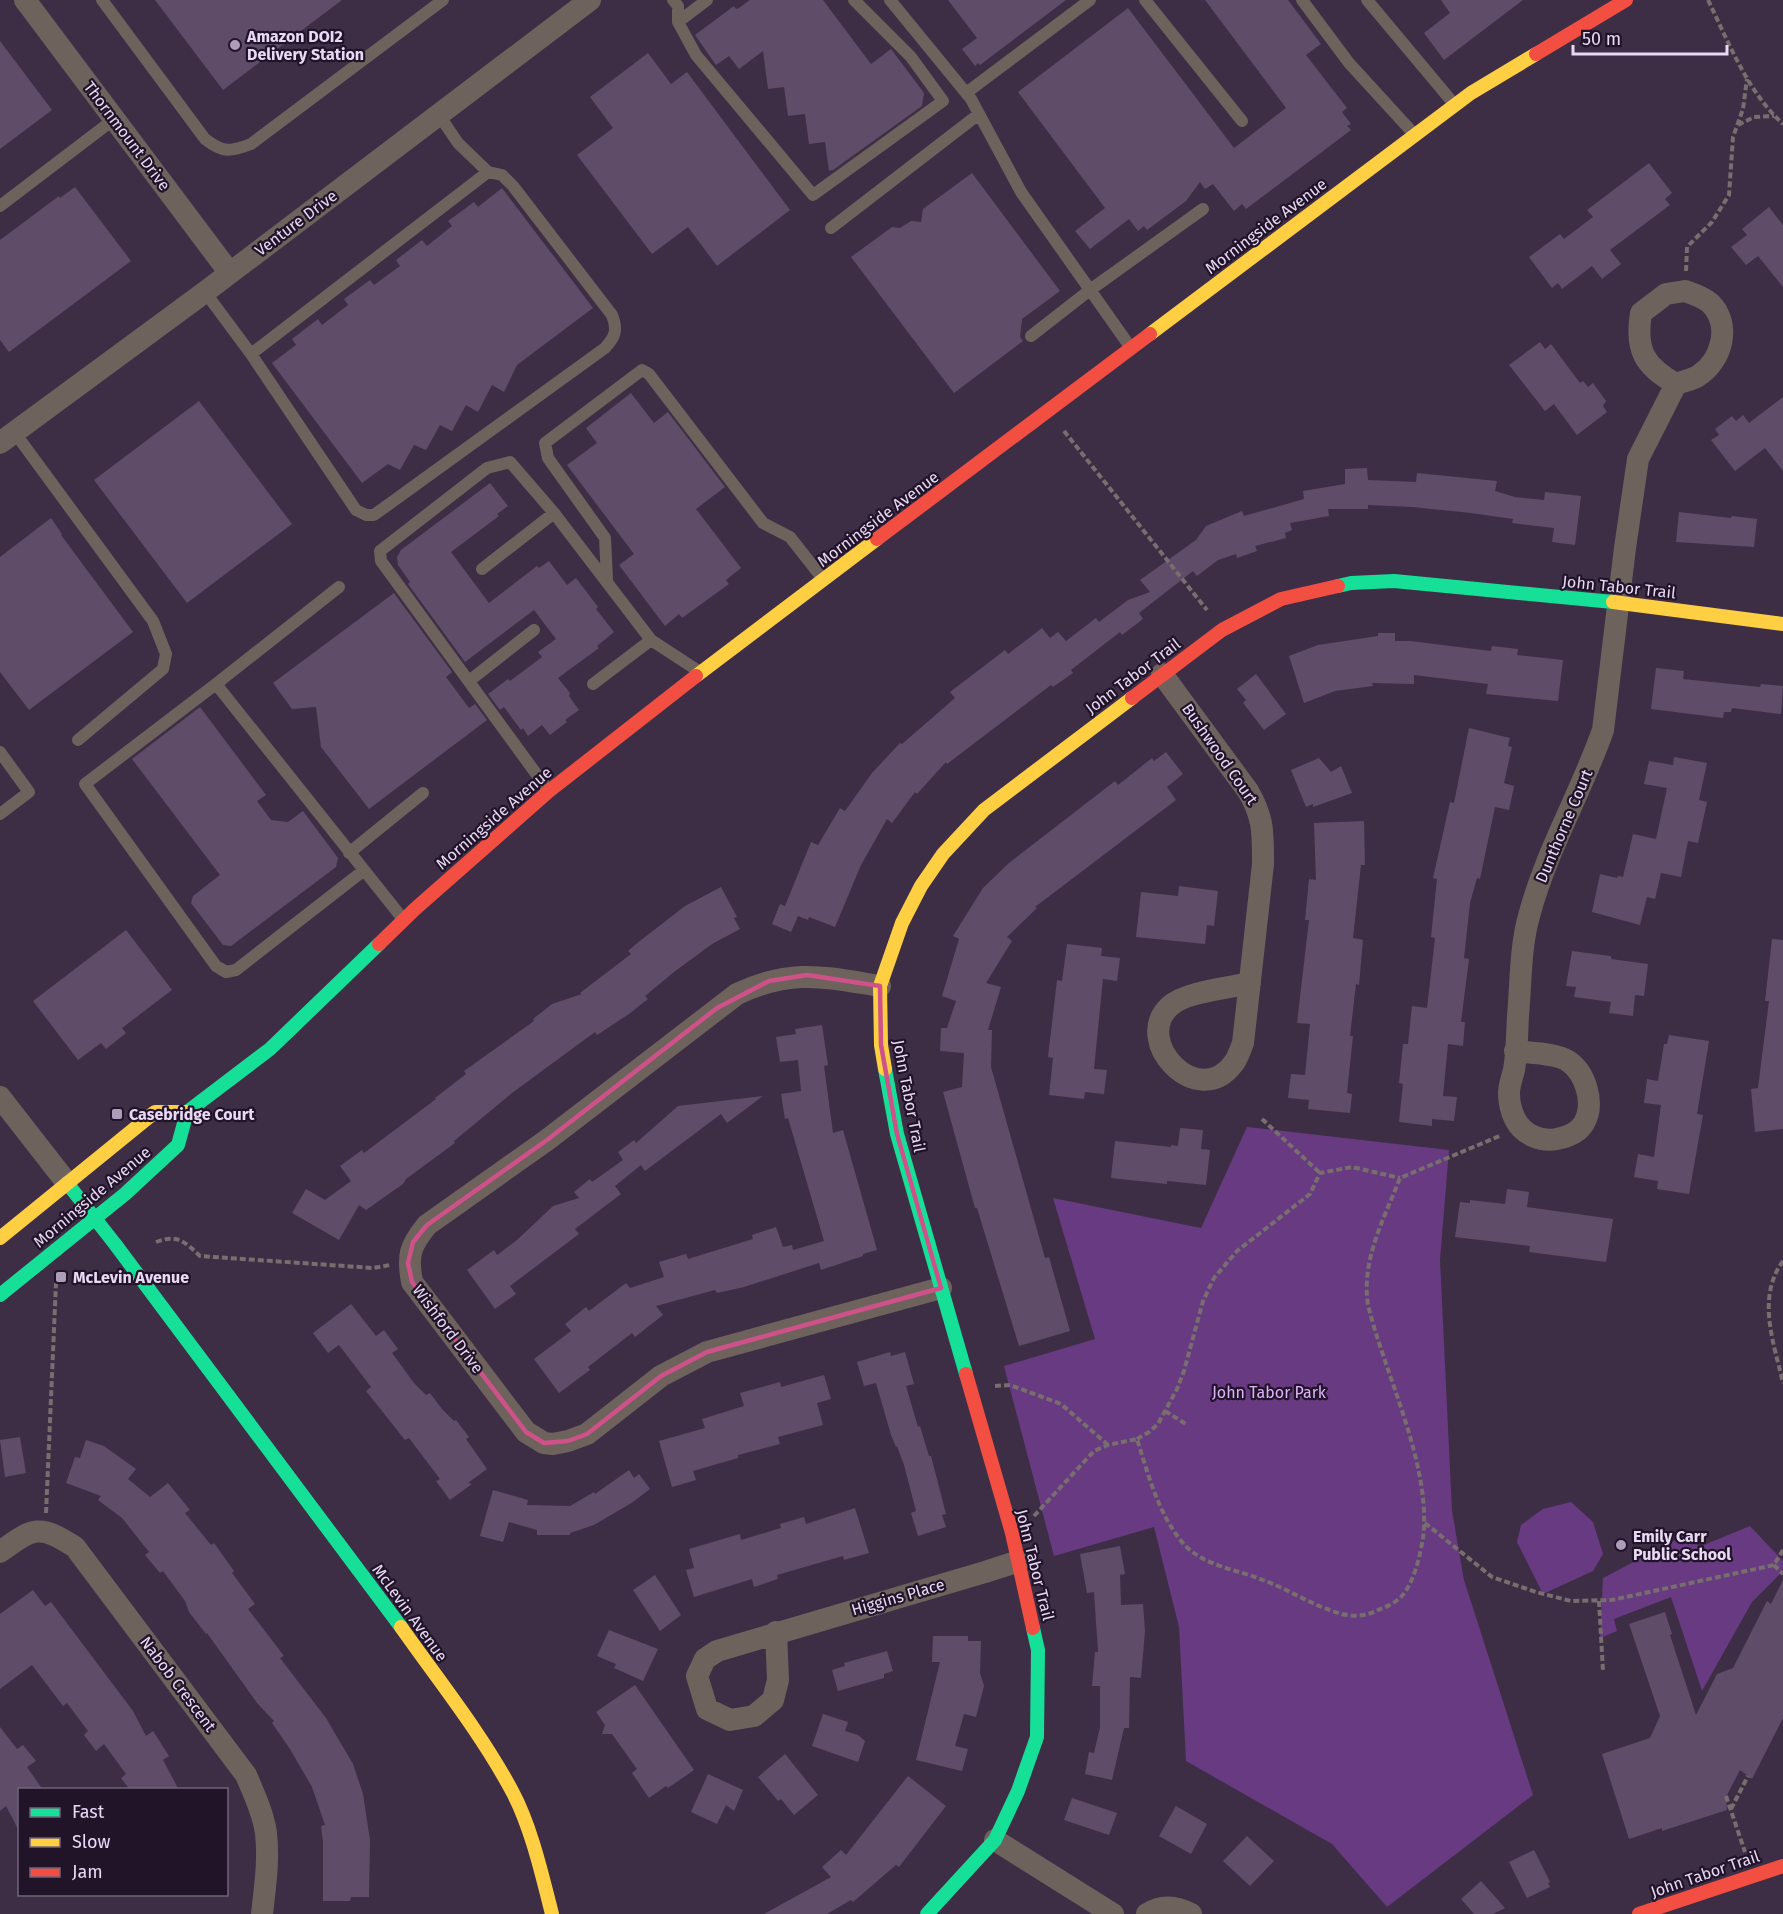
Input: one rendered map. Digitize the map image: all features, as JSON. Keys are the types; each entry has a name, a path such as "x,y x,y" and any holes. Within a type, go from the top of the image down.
{"street":[{"name":"Thornmount Drive","path":"25,0 229,272"},
{"name":"Venture Drive","path":"8,438 205,292 590,0"},
{"name":"Morningside Avenue","path":"0,1238 155,1112 187,1112 270,1049 404,920 549,791 701,672 1471,93 1619,2"},
{"path":"1685,291 1702,297 1712,305 1718,315 1723,335 1716,357 1698,376 1676,384 1656,372 1640,346 1638,329 1641,313 1666,294 1685,291"},
{"name":"Dunthorne Court","path":"1520,1128 1513,1113 1509,1095 1514,1070 1528,918 1547,861 1603,730 1638,459 1676,384"},
{"name":"John Tabor Trail","path":"927,1914 995,1840 1018,1791 1037,1737 1038,1650 1012,1533 897,1134 881,1045 880,986 902,922 921,886 943,854 984,810 1222,630 1281,599 1361,583 1394,581 1618,602 1783,624"},
{"name":"Bushwood Court","path":"1162,674 1248,791 1259,810 1263,836 1263,864 1244,1043 1231,1066 1216,1076 1191,1078 1175,1069 1166,1059 1161,1048 1160,1023 1164,1012 1181,1000 1250,983"},
{"name":"Wishford Drive","path":"880,986 807,975 769,981 737,994 547,1140 427,1225 413,1242 408,1263 412,1282 526,1432 544,1443 554,1444 587,1434 661,1376 707,1352 941,1288"},
{"path":"1515,1051 1559,1057 1569,1061 1582,1078 1588,1101 1584,1123 1569,1135 1556,1139 1539,1138 1520,1128"},
{"path":"0,1096 67,1184"},
{"name":"Morningside Avenue","path":"0,1295 125,1194 178,1145 187,1112"},
{"name":"McLevin Avenue","path":"67,1184 388,1609 483,1744 513,1793 536,1853 552,1914"},
{"path":"0,1552 26,1534 35,1531 45,1532"},
{"name":"Nabob Crescent","path":"45,1532 52,1532 75,1547 246,1775 260,1808 266,1832 267,1871 262,1914"},
{"name":"Higgins Place","path":"776,1632 1018,1561"},
{"path":"995,1840 1113,1914"},
{"name":"John Tabor Trail","path":"1639,1914 1783,1866"},
{"path":"1147,1914 1165,1907 1178,1908 1191,1914"}],"lane":[{"path":"102,0 205,139 217,149 233,151 251,144 443,0"},
{"path":"673,0 678,6 678,22 696,55 813,195 943,101 911,57 854,0"},
{"path":"678,22 707,0"},
{"path":"890,0 966,93 980,114 1021,192 1131,349"},
{"path":"966,93 1090,0"},
{"path":"1146,0 1242,121"},
{"path":"1302,0 1349,63 1415,135"},
{"path":"1367,0 1455,105"},
{"path":"831,228 980,114"},
{"path":"205,292 251,354 356,510 366,515 374,515 605,348 614,338 616,326 612,315 513,186 502,175 488,172 458,143 439,115"},
{"path":"0,206 113,120"},
{"path":"251,354 488,172"},
{"path":"1031,336 1090,290 1203,209"},
{"path":"607,580 605,538 548,458 545,443 642,370 649,374 763,523 790,537 824,580"},
{"path":"8,438 153,621 166,654 163,669 78,740"},
{"path":"549,791 381,561 380,552 487,468 510,462 554,513 651,640 701,672"},
{"path":"482,570 554,513"},
{"path":"339,587 86,784 216,966 226,972 236,970 363,871"},
{"path":"469,681 534,630"},
{"path":"593,684 651,640"},
{"path":"216,684 349,854 404,920"},
{"path":"0,752 29,792 0,814"},
{"path":"349,854 423,793"}],"path":[{"path":"1708,0 1747,79 1774,116 1783,124"},
{"path":"1685,291 1688,247 1712,222 1730,195 1733,137 1743,109 1747,79"},
{"path":"1737,126 1754,117 1774,116"},
{"path":"1049,411 1222,630"},
{"path":"1262,1119 1320,1173"},
{"path":"1320,1173 1352,1167 1400,1178 1520,1128"},
{"path":"1012,1533 1033,1518 1094,1451 1108,1444 1137,1438 1153,1430 1182,1378 1203,1301 1214,1278 1237,1251 1308,1196 1314,1189 1320,1173"},
{"path":"1137,1438 1157,1498 1173,1528 1187,1547 1211,1563 1263,1580 1338,1613 1352,1616 1366,1615 1387,1606 1402,1596 1414,1571 1422,1544 1424,1523 1421,1486 1416,1460 1377,1338 1368,1305 1366,1287 1370,1257 1400,1178"},
{"path":"156,1242 168,1237 184,1241 200,1256 373,1268 408,1263"},
{"path":"1783,1261 1771,1282 1768,1310 1783,1383"},
{"path":"45,1532 56,1283"},
{"path":"969,1388 1010,1385 1060,1404 1108,1444"},
{"path":"1165,1411 1186,1424"},
{"path":"1424,1523 1492,1577 1561,1600 1578,1602 1599,1601 1774,1565 1783,1550"},
{"path":"1774,1565 1783,1574"},
{"path":"1599,1601 1603,1671"},
{"path":"1731,1810 1748,1776"},
{"path":"1726,1796 1753,1875"}],"highlighted area":[{"path":"807,975 880,986 881,1045 897,1134 941,1288 707,1352 661,1376 587,1434 568,1441 544,1443 526,1432 412,1282 408,1263 413,1242 427,1225 547,1140 717,1008 769,981"}],"green space":[{"name":"John Tabor Park","path":"1247,1127 1449,1150 1440,1260 1452,1511 1464,1580 1533,1795 1387,1907 1332,1844 1186,1761 1179,1627 1154,1527 1054,1556 1004,1366 1095,1339 1053,1198 1201,1228"},
{"path":"1571,1502 1593,1522 1603,1554 1593,1571 1543,1594 1517,1542 1521,1525 1543,1509"},
{"path":"1750,1526 1783,1561 1783,1571 1752,1602 1702,1691 1671,1597 1614,1619 1617,1631 1600,1638 1603,1578 1689,1533 1699,1547"}],"building":[{"name":"Amazon DOI2 Delivery Station","path":"155,0 342,0 223,90"},
{"path":"750,0 823,0 871,64 891,49 924,93 922,106 829,171 825,142 809,144 805,114 788,116 784,87 768,89 763,51 739,69 729,56 716,65 695,35 734,6 736,9 739,8"},
{"path":"948,0 1066,0 980,65 978,63 975,66 962,49 977,38"},
{"path":"1205,0 1288,0 1321,44 1306,55 1347,108 1342,112 1351,124 1347,126 1351,130 1246,209 1242,204 1234,211 1213,184 1205,189 1200,182 1186,201 1147,230 1144,226 1138,231 1129,219 1090,249 1075,231 1105,208 1018,92 1128,8 1234,148 1286,108"},
{"path":"1441,0 1523,0 1444,60 1424,33 1450,13"},
{"path":"0,41 52,110 0,149"},
{"path":"648,53 671,84 687,72 790,210 717,266 688,227 652,254 577,155 613,128 590,97"},
{"path":"1649,163 1672,193 1665,199 1670,205 1610,250 1621,264 1602,279 1592,266 1562,289 1558,283 1552,288 1529,257 1560,234 1564,239 1593,217 1587,210"},
{"path":"972,173 1060,291 1022,319 1020,337 1023,341 954,393 851,257 892,227 900,228 911,221 921,222 923,209"},
{"path":"75,187 131,261 9,352 0,340 0,240 59,196 60,198"},
{"path":"502,188 593,308 517,365 504,392 492,385 478,412 466,405 452,431 440,425 426,450 414,445 400,470 388,464 362,483 272,363 296,345 292,339 318,319 322,325 348,305 344,299 370,280 374,285 400,266 396,260 422,240 427,246 452,226 448,221 474,202 478,207"},
{"path":"1769,207 1783,225 1783,287 1758,256 1746,265 1731,247 1747,235 1742,229"},
{"path":"1540,342 1545,349 1551,344 1580,383 1583,381 1588,387 1593,383 1606,401 1603,406 1607,412 1577,435 1554,404 1545,411 1509,365"},
{"path":"631,393 654,423 668,412 725,487 696,509 741,568 726,580 729,584 682,618 679,614 665,626 619,565 634,554 567,465 597,443 586,428"},
{"path":"1783,397 1783,471 1765,448 1735,471 1711,440 1719,435 1715,429 1732,416 1736,421 1743,415 1749,423"},
{"path":"199,401 292,524 187,603 94,480"},
{"path":"1367,468 1368,480 1416,482 1417,473 1497,481 1495,491 1515,497 1544,500 1545,492 1581,496 1575,545 1552,542 1554,528 1512,523 1513,519 1412,507 1368,505 1368,509 1328,509 1329,516 1290,523 1292,530 1285,533 1286,538 1255,546 1257,551 1237,558 1236,554 1218,560 1197,576 1193,571 1139,613 1143,619 1122,635 1120,632 1071,670 1073,673 1053,687 1051,685 947,764 946,762 917,794 915,792 892,823 887,819 861,865 835,927 809,917 808,920 798,916 791,932 772,924 780,904 785,906 811,842 818,845 840,808 845,811 872,773 900,743 902,744 955,698 950,692 1005,650 1008,654 1042,628 1050,638 1058,632 1066,641 1096,618 1099,622 1128,600 1150,592 1140,580 1196,540 1206,526 1242,511 1244,516 1304,499 1303,491 1345,484 1345,469"},
{"path":"490,483 508,506 497,514 499,516 451,552 489,603 537,566 539,568 549,561 567,585 576,578 614,632 597,646 599,648 558,678 570,693 569,696 579,710 550,735 542,725 528,736 504,707 500,710 488,694 542,657 538,652 556,639 534,610 465,662 408,584 410,582 398,565 397,557 401,550"},
{"path":"1679,512 1757,519 1754,547 1676,542"},
{"path":"51,518 61,535 133,632 29,710 0,672 0,557"},
{"path":"394,593 452,672 446,677 469,708 475,704 487,720 369,809 321,747 316,707 292,709 273,683"},
{"path":"1378,633 1395,633 1395,641 1491,651 1492,646 1518,649 1517,655 1563,660 1558,701 1486,694 1488,684 1414,675 1414,684 1372,683 1373,686 1335,691 1304,703 1289,656 1318,645 1378,636"},
{"path":"1656,668 1684,671 1683,679 1760,687 1761,684 1783,686 1781,714 1732,708 1731,712 1724,712 1723,718 1651,709"},
{"path":"1256,674 1286,714 1264,730 1243,703 1246,700 1237,689"},
{"path":"200,707 266,795 257,801 271,820 288,822 303,811 338,858 336,867 231,946 223,945 191,903 193,896 220,875 132,759"},
{"path":"1469,728 1510,738 1508,746 1512,747 1504,783 1514,786 1509,810 1495,807 1480,879 1477,878 1470,903 1464,958 1469,959 1461,1022 1465,1022 1463,1046 1448,1044 1443,1096 1457,1097 1454,1121 1432,1119 1432,1126 1399,1122 1403,1084 1399,1083 1403,1044 1408,1044 1412,1006 1427,1008 1435,938 1431,937 1437,879 1433,878 1450,802 1454,803"},
{"path":"1166,752 1183,774 1167,787 1176,800 1035,907 1037,908 1007,937 1012,941 986,983 1001,987 988,1030 992,1030 991,1067 1045,1258 1049,1257 1070,1331 1019,1346 977,1208 975,1208 943,1092 962,1087 964,1053 940,1051 941,1028 947,1028 956,1001 942,996 959,939 953,936 983,888 1009,863 1115,781 1118,785 1152,758 1154,761"},
{"path":"1674,757 1707,763 1699,800 1707,802 1698,843 1688,841 1681,877 1661,873 1655,899 1647,897 1640,925 1592,912 1600,874 1623,877 1633,834 1656,839 1667,788 1644,784 1649,761 1673,765"},
{"path":"1319,758 1331,772 1341,766 1352,793 1313,807 1313,804 1306,807 1291,770"},
{"path":"1364,821 1365,865 1361,865 1353,938 1363,940 1359,985 1356,984 1350,1036 1353,1036 1347,1093 1352,1094 1350,1113 1308,1109 1309,1100 1288,1098 1291,1074 1305,1075 1310,1024 1297,1023 1309,920 1305,920 1309,879 1316,880 1314,823"},
{"path":"1179,886 1218,891 1214,926 1207,925 1205,944 1136,937 1141,892 1178,896"},
{"path":"721,887 737,917 734,918 740,929 712,944 674,972 645,996 648,999 629,1014 597,1035 595,1032 512,1093 454,1141 455,1143 406,1179 403,1184 366,1210 359,1205 339,1240 292,1213 306,1189 325,1200 351,1181 340,1166 362,1150 364,1153 436,1099 466,1074 464,1071 534,1021 533,1019 552,1004 582,994 580,993 631,954 628,951 636,944 685,906"},
{"path":"126,930 172,990 122,1028 126,1033 106,1049 101,1043 78,1060 33,1001"},
{"path":"1772,939 1783,940 1783,1129 1755,1132 1751,1089 1758,1088 1769,1001 1765,1001"},
{"path":"1067,944 1102,948 1101,956 1120,958 1117,981 1103,979 1094,1069 1107,1070 1104,1094 1085,1092 1084,1099 1049,1095 1053,1058 1048,1057 1057,980 1062,981"},
{"path":"1572,951 1648,964 1644,996 1635,995 1633,1016 1609,1013 1611,1002 1574,997 1576,987 1566,986"},
{"path":"822,1025 828,1065 824,1066 833,1133 843,1130 877,1250 821,1270 819,1263 744,1287 717,1293 715,1290 656,1306 663,1315 635,1337 632,1333 588,1367 590,1370 559,1393 534,1359 571,1331 565,1324 586,1307 589,1311 626,1283 630,1288 664,1277 659,1262 686,1254 688,1259 753,1239 752,1235 776,1227 783,1247 792,1245 793,1250 824,1241 788,1118 785,1119 781,1094 801,1091 798,1060 780,1062 776,1037 796,1034 795,1029"},
{"path":"1669,1035 1709,1041 1697,1114 1703,1115 1689,1194 1657,1189 1658,1181 1634,1177 1638,1154 1654,1157 1661,1105 1644,1103 1647,1079 1658,1081 1664,1044 1667,1044"},
{"path":"763,1096 727,1123 721,1114 645,1171 641,1165 615,1186 621,1194 575,1229 579,1234 510,1286 516,1294 495,1309 467,1270 494,1250 497,1255 517,1240 553,1206 579,1198 574,1192 590,1179 592,1182 623,1160 618,1152 634,1140 636,1143 678,1106"},
{"path":"1180,1128 1203,1130 1201,1149 1210,1150 1206,1185 1167,1181 1167,1184 1111,1178 1115,1141 1178,1146"},
{"path":"1507,1189 1529,1192 1527,1207 1613,1219 1606,1262 1529,1252 1530,1246 1455,1237 1460,1202 1470,1203 1470,1200 1505,1204"},
{"path":"351,1304 376,1336 384,1330 398,1349 392,1353 414,1383 426,1395 430,1393 442,1409 454,1421 456,1420 469,1437 466,1439 487,1469 468,1483 472,1484 450,1500 436,1481 440,1479 409,1438 405,1440 366,1391 371,1387 339,1345 328,1353 313,1333"},
{"path":"890,1352 891,1356 905,1352 914,1384 906,1386 918,1427 920,1426 929,1456 931,1456 946,1514 942,1515 946,1527 918,1536 911,1513 916,1511 904,1465 891,1435 876,1383 864,1386 857,1362"},
{"path":"824,1375 831,1399 817,1403 823,1425 778,1437 780,1444 738,1455 738,1458 693,1471 696,1480 672,1487 659,1441 705,1428 702,1419 744,1406 740,1393 780,1382 781,1387"},
{"path":"20,1437 26,1473 5,1477 0,1440"},
{"path":"86,1440 104,1446 136,1469 128,1479 150,1497 168,1483 190,1510 185,1513 211,1545 214,1543 234,1571 232,1573 255,1604 248,1609 284,1656 280,1658 326,1718 353,1764 363,1794 370,1840 369,1897 351,1897 350,1901 323,1901 321,1826 325,1825 312,1787 272,1723 274,1721 257,1703 207,1633 189,1612 185,1601 163,1571 160,1573 145,1555 149,1552 122,1518 98,1500 101,1496 66,1483 75,1457 80,1458"},
{"path":"629,1470 634,1478 639,1474 650,1489 594,1525 570,1533 570,1535 537,1535 537,1530 509,1522 503,1542 480,1536 493,1490 528,1500 527,1505 570,1506 594,1492 595,1494"},
{"path":"855,1508 869,1553 844,1560 843,1556 777,1575 778,1579 754,1587 752,1579 694,1597 686,1570 694,1568 689,1549 740,1534 741,1540 781,1528 780,1524 804,1517 806,1524"},
{"path":"1120,1546 1125,1574 1120,1575 1121,1605 1143,1604 1145,1631 1141,1678 1130,1677 1129,1728 1124,1728 1112,1780 1085,1774 1089,1752 1094,1753 1100,1727 1100,1686 1092,1686 1095,1652 1098,1652 1094,1592 1087,1593 1080,1554"},
{"path":"655,1575 681,1615 660,1631 633,1590"},
{"path":"1783,1580 1783,1718 1752,1779 1740,1770 1726,1797 1727,1810 1629,1839 1602,1754 1650,1738 1660,1716 1629,1624 1665,1612 1672,1634 1670,1635 1696,1715 1717,1674 1733,1668 1767,1601 1771,1604"},
{"path":"33,1590 45,1606 51,1602 133,1711 146,1736 153,1731 169,1756 163,1760 178,1788 128,1788 121,1778 126,1774 104,1744 96,1751 84,1735 88,1731 67,1703 63,1706 32,1665 0,1689 0,1614"},
{"path":"609,1630 658,1649 643,1681 614,1668 616,1664 597,1656"},
{"path":"933,1636 968,1636 968,1641 981,1641 980,1673 984,1686 976,1717 964,1714 955,1746 968,1749 962,1771 916,1760 940,1662 932,1662"},
{"path":"887,1651 893,1671 884,1674 884,1678 838,1691 832,1670 845,1666 844,1663"},
{"path":"635,1685 694,1770 649,1798 632,1773 637,1769 612,1734 602,1734 605,1725 596,1712"},
{"path":"823,1714 848,1722 845,1731 858,1735 865,1741 858,1762 812,1746"},
{"path":"0,1727 17,1749 23,1745 36,1761 27,1767 42,1788 18,1788 18,1829 6,1806 0,1811"},
{"path":"785,1754 818,1795 794,1815 781,1799 778,1801 758,1777"},
{"path":"708,1774 743,1790 734,1811 726,1805 717,1824 691,1812"},
{"path":"908,1776 946,1806 899,1867 896,1865 853,1902 851,1900 827,1914 764,1914 831,1877 822,1867 841,1850 846,1855"},
{"path":"1072,1798 1117,1813 1109,1835 1064,1820"},
{"path":"1176,1806 1207,1824 1191,1854 1159,1836"},
{"path":"1247,1836 1274,1861 1250,1886 1223,1861"},
{"path":"1534,1850 1550,1882 1548,1883 1550,1887 1527,1898 1509,1862"},
{"path":"1481,1881 1505,1908 1493,1914 1474,1914 1461,1899"}],"traffic: fast":[{"path":"1338,586 1351,583 1394,581 1613,602"},
{"path":"0,1295 125,1194 178,1145 187,1112 270,1049 379,944"},
{"path":"885,1069 897,1134 966,1374"},
{"path":"67,1183 401,1627"},
{"path":"927,1914 995,1840 1018,1791 1037,1737 1038,1650 1033,1628"}],"traffic: slow":[{"path":"1150,334 1471,93 1536,54"},
{"path":"696,676 877,539"},
{"path":"1613,602 1783,624"},
{"path":"885,1069 881,1045 880,986 902,923 921,886 943,854 984,810 1132,698"},
{"path":"0,1238 155,1112 187,1112"},
{"path":"401,1627 473,1728 512,1791 530,1835 552,1914"}],"traffic: jam":[{"path":"1536,54 1626,0"},
{"path":"877,539 1150,334"},
{"path":"1132,698 1222,630 1281,599 1338,586"},
{"path":"379,944 415,909 549,791 696,676"},
{"path":"966,1374 1012,1533 1033,1628"},
{"path":"1639,1914 1783,1866"}],"place":[{"name":"Amazon DOI2 Delivery Station","path":"235,45"},
{"name":"Casebridge Court","path":"117,1114"},
{"name":"McLevin Avenue","path":"61,1277"},
{"name":"Emily Carr Public School","path":"1621,1545"}]}
